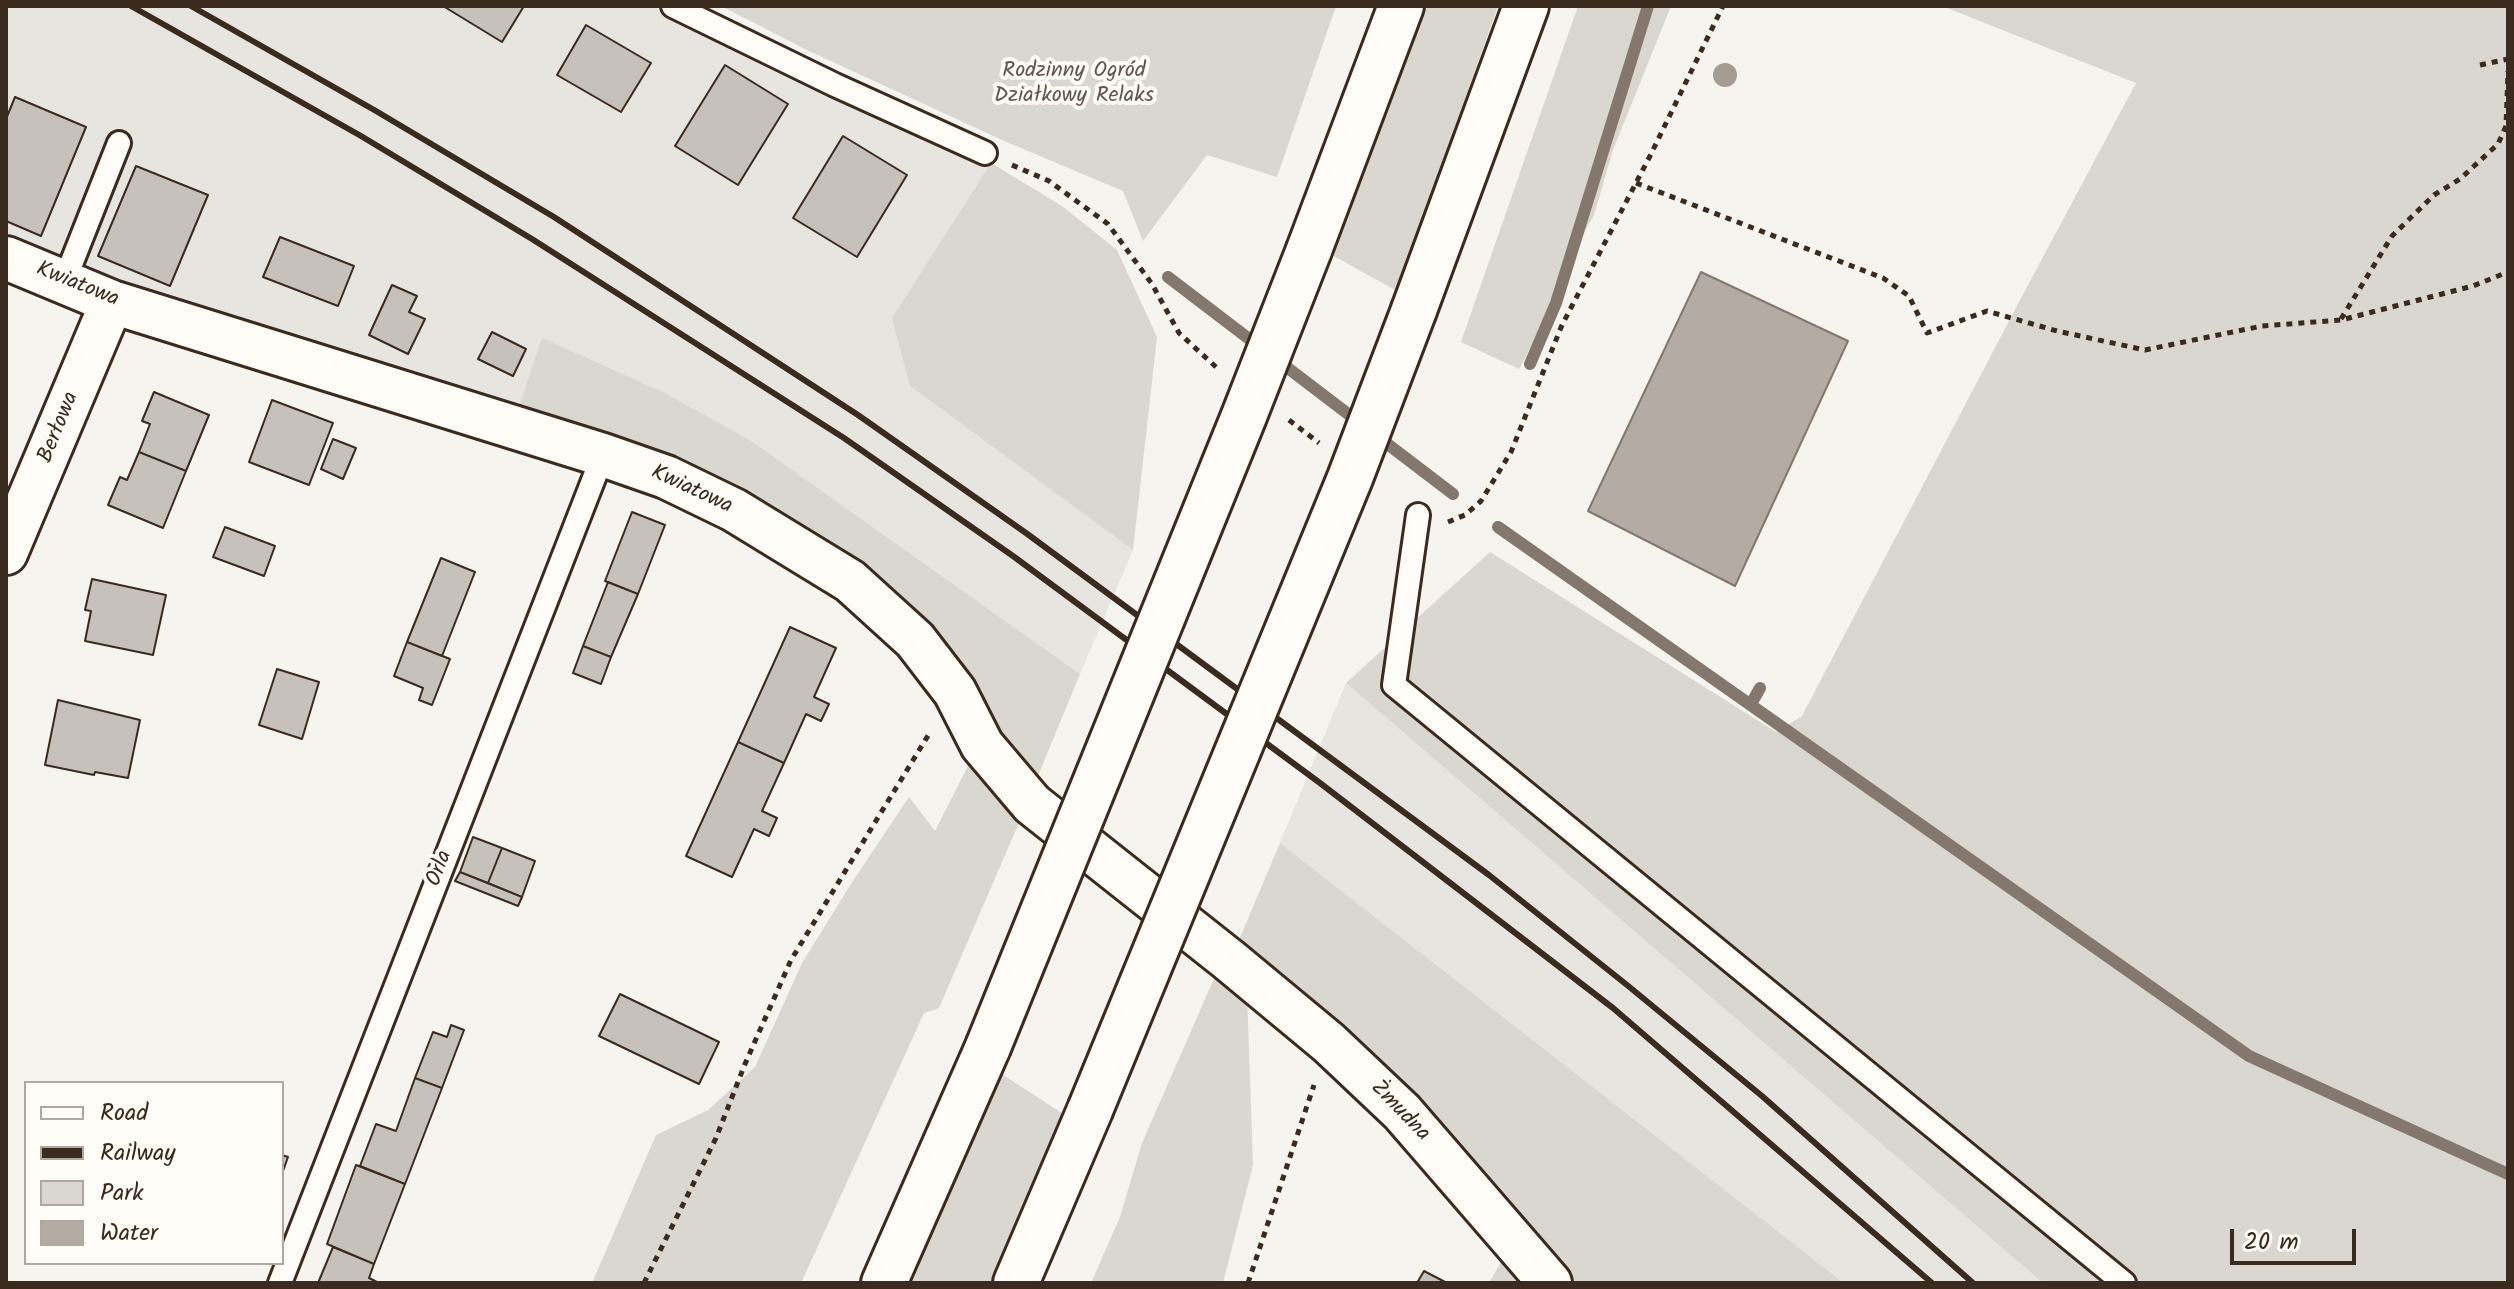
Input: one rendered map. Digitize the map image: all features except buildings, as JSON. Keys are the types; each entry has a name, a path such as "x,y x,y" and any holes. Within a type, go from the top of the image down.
{"highway":[{"path":"884,1283 988,1047 1233,444 1401,6"},
{"path":"1016,1283 1345,492 1526,6"}],"street":[{"name":"Kwiatowa","path":"6,258 112,302 603,455 666,477 734,510 850,581 915,640 955,692 982,745 1032,804 1229,960"},
{"name":"Berłowa","path":"6,553 112,302"},
{"name":"Żmudna","path":"1229,960 1329,1043 1402,1112 1550,1283"}],"lane":[{"path":"673,6 835,85 985,153"},
{"path":"64,282 119,143"},
{"name":"Orla","path":"280,1283 603,455"},
{"path":"1418,515 1394,685 2124,1283"}],"path":[{"path":"1511,452 1562,325 1723,6"},
{"path":"2480,65 2508,59"},
{"path":"2341,320 2392,236 2434,195 2460,179 2498,144 2506,126 2508,71"},
{"path":"1636,183 1883,278 1909,296 1927,333 1987,311 2057,331 2145,350 2262,326 2341,320 2473,286 2508,272"},
{"path":"644,1283 716,1138 791,960 955,692"},
{"path":"1248,1283 1329,1043"}],"shaded area":[{"path":"6,6 652,6 791,78 991,163 893,318 910,386 1133,550 1080,674 750,440 663,392 543,339 515,419 103,284 6,243"},
{"path":"1346,683 2043,1283 1844,1283 1280,843"}],"green space":[{"name":"Rodzinny Ogród Działkowy Relaks","path":"721,6 1336,6 1277,177 1207,155 1143,241 1123,191 1002,140 809,51"},
{"path":"1424,6 1498,6 1397,291 1332,255"},
{"path":"1578,6 1671,6 1613,150 1594,215 1559,277 1543,324 1519,369 1461,342"},
{"path":"1942,6 2508,6 2508,1283 2043,1283 1346,683 1490,552 1776,732 1802,716 2136,83"},
{"path":"991,163 1062,206 1117,250 1157,337 1133,550 910,386 892,318"},
{"path":"542,338 663,392 750,440 1080,674 1033,788 932,636 515,419"},
{"path":"972,758 1021,818 939,1008 924,1013 801,1283 592,1283 656,1135 708,1110 755,1067 802,963 909,797 935,831"},
{"path":"1280,843 1844,1283 1567,1283 1236,947"},
{"path":"1216,974 1247,994 1253,1165 1223,1283 1091,1283 1120,1217 1142,1143"},
{"path":"997,1071 1074,1121 998,1283 903,1283"},
{"path":"1505,1255 1528,1283 1489,1283"}],"water":[{"path":"1701,272 1848,341 1735,586 1588,511"}],"waterway":[{"path":"1530,364 1556,303 1648,6"},
{"path":"1168,277 1261,348"},
{"path":"1276,359 1453,494"},
{"path":"1498,527 2249,1056 2508,1174"},
{"path":"1751,704 1760,688"}],"railway":[{"path":"131,6 361,136 532,239 844,438 1013,556 1320,783 1613,1008 1932,1283"},
{"path":"191,6 554,217 858,415 1026,533 1489,875 1762,1096 1973,1283"}]}
